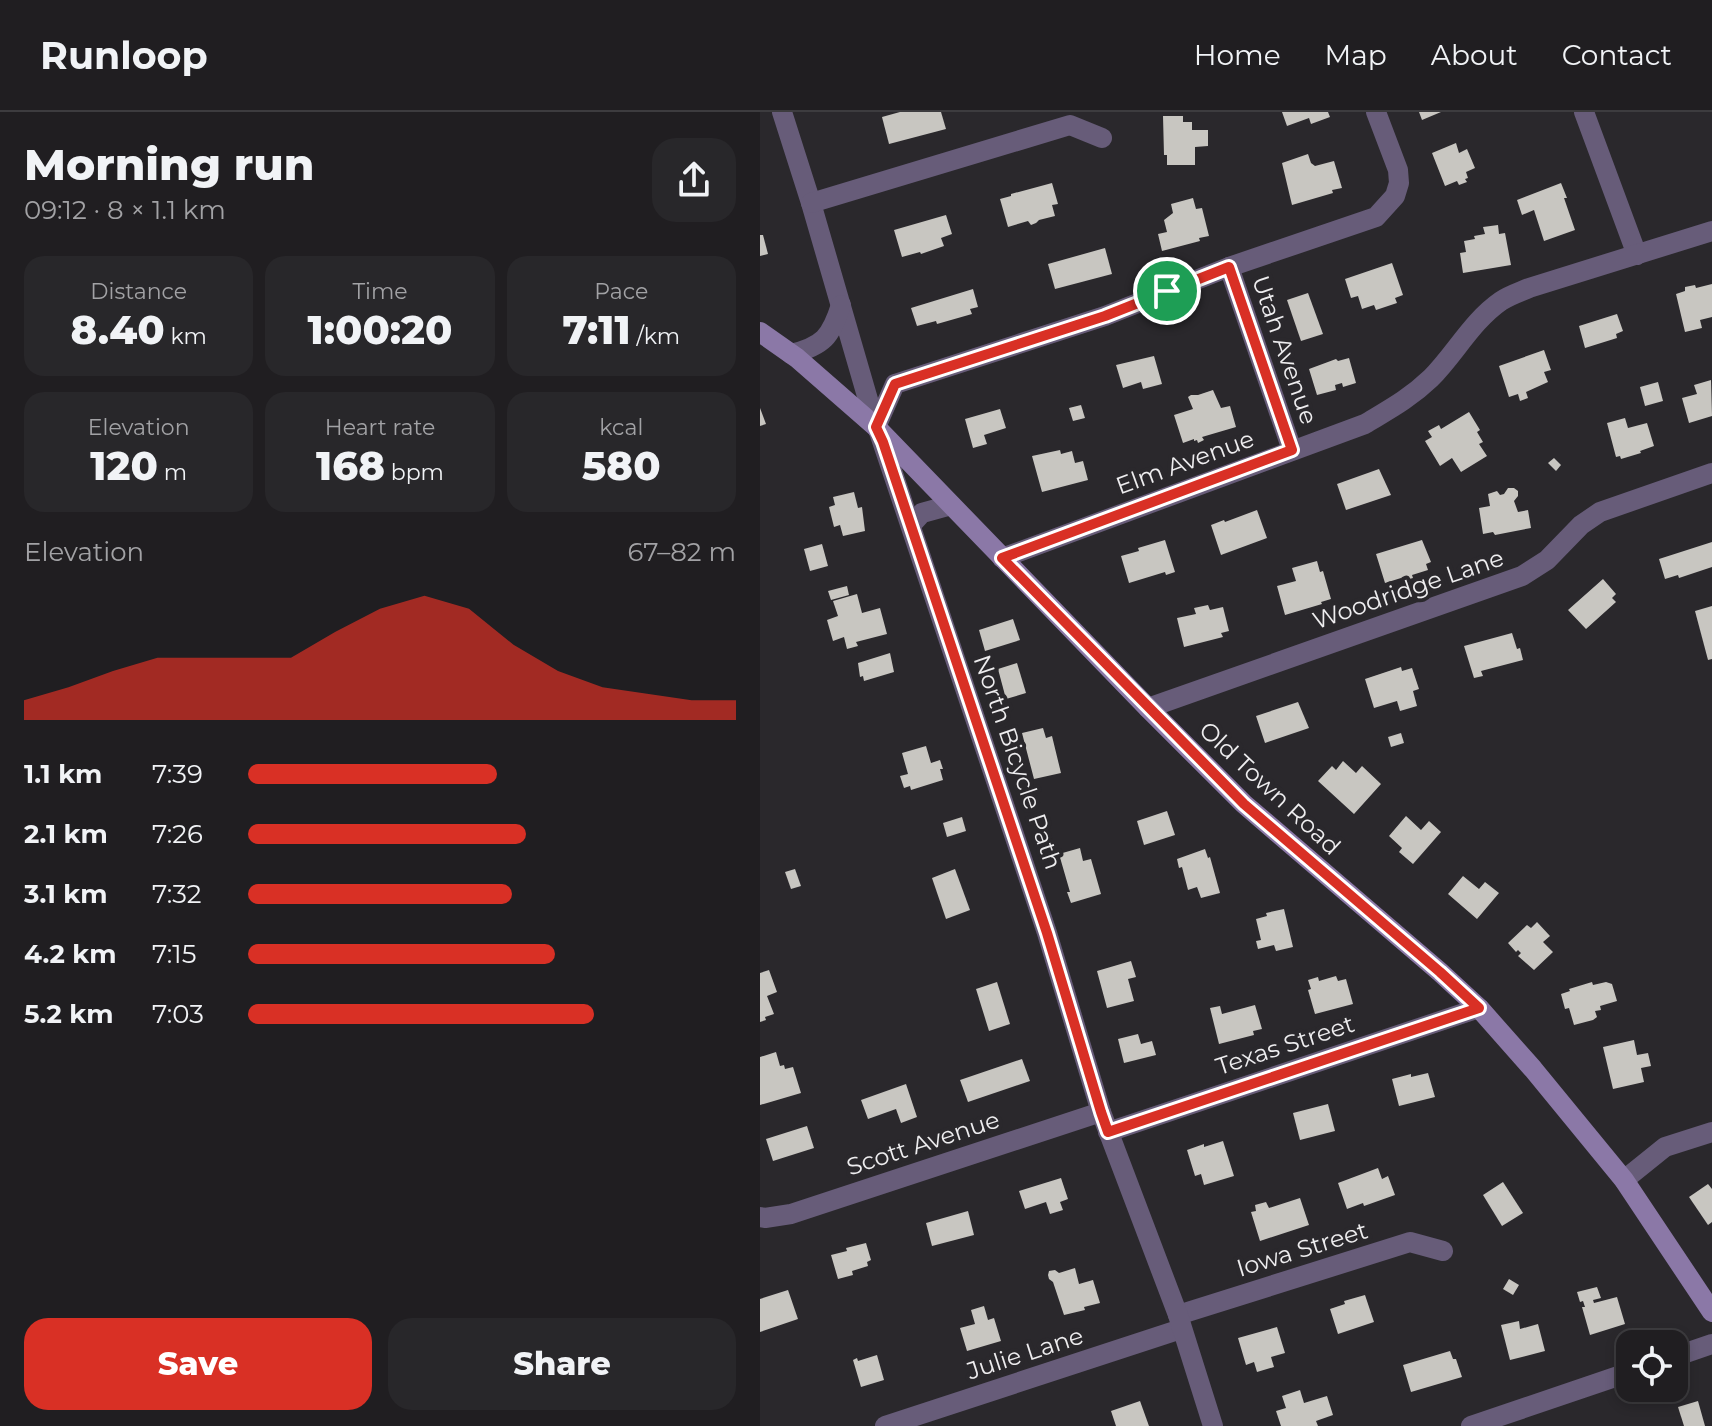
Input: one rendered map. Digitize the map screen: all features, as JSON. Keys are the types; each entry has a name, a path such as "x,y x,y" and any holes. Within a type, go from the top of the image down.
{"main road":[{"name":"Old Town Road","path":"760,332 791,354 876,427 1244,804 1479,1008 1624,1180 1712,1312"}],"street":[{"name":"North Bicycle Path","path":"782,112 876,427 1047,933 1104,1122 1179,1322 1213,1426"},
{"path":"876,427 895,384 1105,316 1229,267 1376,217 1395,196 1399,183 1398,170 1376,112"},
{"path":"1584,112 1637,255"},
{"path":"811,203 1070,125 1102,138"},
{"name":"Elm Avenue","path":"1002,558 1365,424 1408,399 1433,376 1488,312 1503,300 1529,288 1712,231"},
{"name":"Utah Avenue","path":"1229,267 1292,450"},
{"path":"791,354 810,349 824,340 831,332 841,305"},
{"name":"Woodridge Lane","path":"1148,708 1522,576 1547,560 1581,525 1600,512 1712,473"},
{"path":"911,525 922,513 951,505"},
{"name":"Texas Street","path":"1104,1122 1479,1008"},
{"name":"Scott Avenue","path":"760,1217 791,1214 1104,1122"},
{"path":"1624,1180 1665,1147 1712,1132"},
{"name":"Iowa Street","path":"1179,1322 1410,1242 1443,1251"},
{"name":"Julie Lane","path":"885,1426 1179,1322"},
{"path":"1688,1352 1712,1344"},
{"path":"1471,1426 1616,1377"}],"building":[{"path":"900,112 941,112 946,129 889,144 882,117"},
{"path":"1282,112 1328,112 1330,117 1311,124 1309,118 1287,126"},
{"path":"1419,112 1441,112 1422,120"},
{"path":"1163,116 1183,116 1183,122 1192,122 1192,130 1208,130 1208,146 1195,147 1195,165 1167,165"},
{"path":"1456,143 1459,153 1467,149 1475,168 1466,172 1467,182 1459,185 1457,181 1445,186 1432,153"},
{"path":"1308,154 1315,166 1334,161 1342,188 1292,205 1282,163"},
{"path":"1052,183 1058,204 1052,205 1055,216 1031,225 1028,221 1008,227 1000,199"},
{"path":"1561,183 1575,230 1544,241 1534,210 1522,215 1517,200"},
{"path":"1193,198 1196,209 1202,208 1209,236 1162,251 1158,234 1167,232 1164,220 1173,213 1171,204"},
{"path":"946,215 952,234 941,238 944,246 902,257 894,230"},
{"path":"1498,225 1499,234 1505,233 1511,265 1463,273 1460,253 1466,252 1464,241 1485,234 1483,227"},
{"path":"760,235 763,235 768,254 760,256"},
{"path":"1105,248 1112,274 1055,289 1048,264"},
{"path":"1392,263 1403,295 1395,298 1397,303 1376,310 1374,305 1362,309 1358,296 1351,298 1345,279"},
{"path":"1712,284 1712,317 1700,320 1702,328 1685,332 1676,294 1685,291 1685,287"},
{"path":"973,289 978,307 970,309 972,314 917,326 911,308"},
{"path":"1308,293 1323,334 1301,341 1287,300"},
{"path":"1617,314 1623,331 1616,334 1617,338 1585,348 1579,326"},
{"path":"1544,350 1551,370 1544,372 1548,382 1526,392 1528,398 1520,401 1518,394 1509,397 1499,366"},
{"path":"1154,356 1162,384 1143,389 1141,382 1123,388 1116,365"},
{"path":"1349,358 1356,383 1343,387 1342,383 1335,385 1336,390 1317,395 1309,369 1336,359"},
{"path":"1711,380 1712,416 1689,423 1682,398 1697,394 1694,385"},
{"path":"1658,382 1663,401 1645,406 1640,387"},
{"path":"1213,390 1221,408 1230,406 1236,427 1202,437 1204,440 1198,443 1194,439 1183,443 1174,415 1193,409 1188,397 1191,395"},
{"path":"1081,405 1085,418 1073,421 1069,408"},
{"path":"760,408 766,424 760,426"},
{"path":"1000,409 1006,428 984,435 987,444 973,448 965,419"},
{"path":"1469,412 1480,430 1477,432 1483,442 1479,444 1487,456 1461,472 1452,458 1440,466 1425,441 1432,437 1428,431 1439,425 1441,429"},
{"path":"1625,418 1628,428 1647,423 1654,446 1621,459 1620,456 1616,457 1607,423"},
{"path":"1060,450 1061,454 1072,451 1075,463 1083,461 1088,480 1042,492 1032,456"},
{"path":"1554,458 1561,465 1556,471 1548,463"},
{"path":"1379,469 1391,495 1346,510 1337,484"},
{"path":"1508,488 1518,491 1514,501 1518,512 1528,510 1531,528 1495,535 1493,532 1483,534 1479,508 1490,506 1488,494 1497,491 1500,495 1504,494"},
{"path":"854,492 858,508 862,507 865,531 843,536 840,525 834,527 829,507 835,505 833,497"},
{"path":"1257,510 1267,538 1221,555 1211,525"},
{"path":"1165,540 1175,572 1129,583 1121,556"},
{"path":"1422,540 1431,562 1426,564 1428,570 1412,575 1413,578 1385,583 1376,554"},
{"path":"1712,542 1712,567 1679,578 1678,575 1665,579 1659,559"},
{"path":"822,544 828,566 810,571 804,549"},
{"path":"1317,561 1331,599 1285,615 1277,586 1296,581 1292,568"},
{"path":"1603,579 1616,594 1612,598 1616,602 1586,629 1568,610"},
{"path":"847,586 849,595 831,600 828,591"},
{"path":"857,594 862,613 880,608 887,634 856,642 858,646 847,649 844,637 833,641 827,620 838,616 833,601"},
{"path":"1208,605 1210,610 1223,607 1229,631 1221,633 1223,637 1184,647 1177,618 1196,614 1194,608"},
{"path":"1712,606 1712,659 1708,660 1695,611"},
{"path":"1013,619 1020,640 985,651 979,630"},
{"path":"1512,633 1523,660 1481,671 1483,676 1474,678 1464,646"},
{"path":"890,653 894,672 864,681 863,676 860,677 858,663"},
{"path":"1017,663 1026,693 1006,699 998,669"},
{"path":"1401,667 1402,671 1412,668 1419,689 1413,691 1417,706 1400,711 1397,701 1374,708 1365,679"},
{"path":"1298,702 1309,728 1265,743 1256,716"},
{"path":"1043,728 1046,738 1052,736 1061,773 1034,779 1022,733"},
{"path":"1401,733 1404,743 1391,747 1388,737"},
{"path":"926,746 931,763 940,760 943,780 911,790 910,786 904,788 900,776 908,774 902,753"},
{"path":"1343,761 1356,773 1362,766 1381,784 1354,814 1318,781 1332,766 1336,770"},
{"path":"1167,811 1175,835 1144,845 1137,821"},
{"path":"1406,816 1421,830 1429,821 1441,832 1413,864 1399,852 1402,848 1389,836"},
{"path":"962,817 966,831 947,837 943,823"},
{"path":"1080,848 1083,861 1091,859 1101,894 1071,903 1059,854"},
{"path":"1205,849 1220,893 1201,898 1197,887 1188,890 1177,859"},
{"path":"795,869 801,886 791,889 785,872"},
{"path":"955,869 970,910 946,919 932,878"},
{"path":"1463,876 1479,889 1485,882 1499,893 1477,919 1448,894"},
{"path":"1284,909 1293,947 1276,951 1274,945 1258,949 1256,941 1261,940 1256,919"},
{"path":"1537,922 1550,936 1543,942 1553,952 1534,970 1518,956 1521,953 1508,943 1527,925 1531,928"},
{"path":"1131,961 1136,977 1128,979 1134,1001 1107,1008 1097,971"},
{"path":"769,970 777,992 767,996 774,1014 760,1022 760,973"},
{"path":"1336,976 1338,981 1346,979 1353,1004 1315,1014 1308,980 1318,977 1319,981"},
{"path":"997,982 1010,1024 989,1031 976,989"},
{"path":"1592,982 1593,985 1612,984 1617,1001 1600,1006 1601,1010 1595,1011 1597,1017 1593,1020 1574,1025 1561,994"},
{"path":"1255,1005 1262,1029 1253,1031 1254,1035 1219,1044 1210,1008 1220,1006 1222,1014"},
{"path":"1138,1034 1141,1044 1152,1041 1156,1055 1124,1063 1118,1039"},
{"path":"1634,1040 1637,1055 1648,1053 1651,1066 1641,1068 1644,1082 1613,1089 1603,1047"},
{"path":"776,1052 780,1066 784,1065 785,1069 793,1067 801,1093 760,1105 760,1057"},
{"path":"1022,1059 1030,1081 968,1102 960,1080"},
{"path":"1428,1073 1435,1097 1399,1106 1392,1079"},
{"path":"906,1084 917,1117 901,1123 896,1109 868,1119 861,1100"},
{"path":"1328,1104 1335,1131 1300,1140 1293,1113"},
{"path":"807,1126 814,1148 773,1161 766,1139"},
{"path":"1223,1141 1234,1176 1204,1185 1201,1174 1195,1176 1187,1150"},
{"path":"1378,1168 1382,1179 1388,1176 1395,1195 1347,1209 1338,1183"},
{"path":"1061,1178 1068,1199 1060,1202 1063,1210 1050,1214 1046,1202 1025,1209 1019,1191"},
{"path":"1503,1182 1523,1213 1502,1226 1483,1195"},
{"path":"1708,1184 1712,1189 1712,1222 1708,1225 1689,1197"},
{"path":"1300,1198 1309,1225 1260,1241 1251,1212 1256,1211 1255,1205 1266,1202 1269,1208"},
{"path":"968,1211 974,1235 932,1246 926,1223"},
{"path":"866,1243 871,1260 867,1262 868,1266 838,1279 831,1255"},
{"path":"1075,1268 1079,1284 1093,1280 1100,1303 1064,1315 1048,1275 1049,1271 1059,1273"},
{"path":"1509,1279 1519,1285 1513,1295 1503,1289"},
{"path":"1597,1287 1601,1298 1593,1300 1594,1303 1617,1297 1625,1324 1590,1335 1582,1307 1585,1307 1577,1292"},
{"path":"788,1290 798,1319 760,1332 760,1299"},
{"path":"1365,1295 1374,1322 1338,1334 1330,1309"},
{"path":"984,1306 988,1320 994,1318 1001,1341 967,1351 960,1328 975,1324 971,1310"},
{"path":"1519,1321 1520,1329 1538,1324 1545,1351 1510,1360 1501,1325"},
{"path":"1277,1327 1285,1353 1271,1357 1274,1367 1257,1372 1254,1362 1246,1365 1238,1338"},
{"path":"1450,1351 1462,1377 1411,1392 1403,1365"},
{"path":"877,1355 884,1380 861,1387 853,1360"},
{"path":"1300,1390 1304,1403 1327,1396 1333,1415 1316,1421 1318,1426 1281,1426 1276,1411 1286,1408 1282,1396"},
{"path":"1140,1401 1149,1426 1116,1426 1111,1411"},
{"path":"1698,1401 1705,1426 1684,1426 1678,1407"}],"route":[{"path":"1229,267 1292,450 1002,558 1244,804 1479,1008 1108,1132 1047,933 876,427 895,384 1105,316 1167,291 1229,267"}]}
